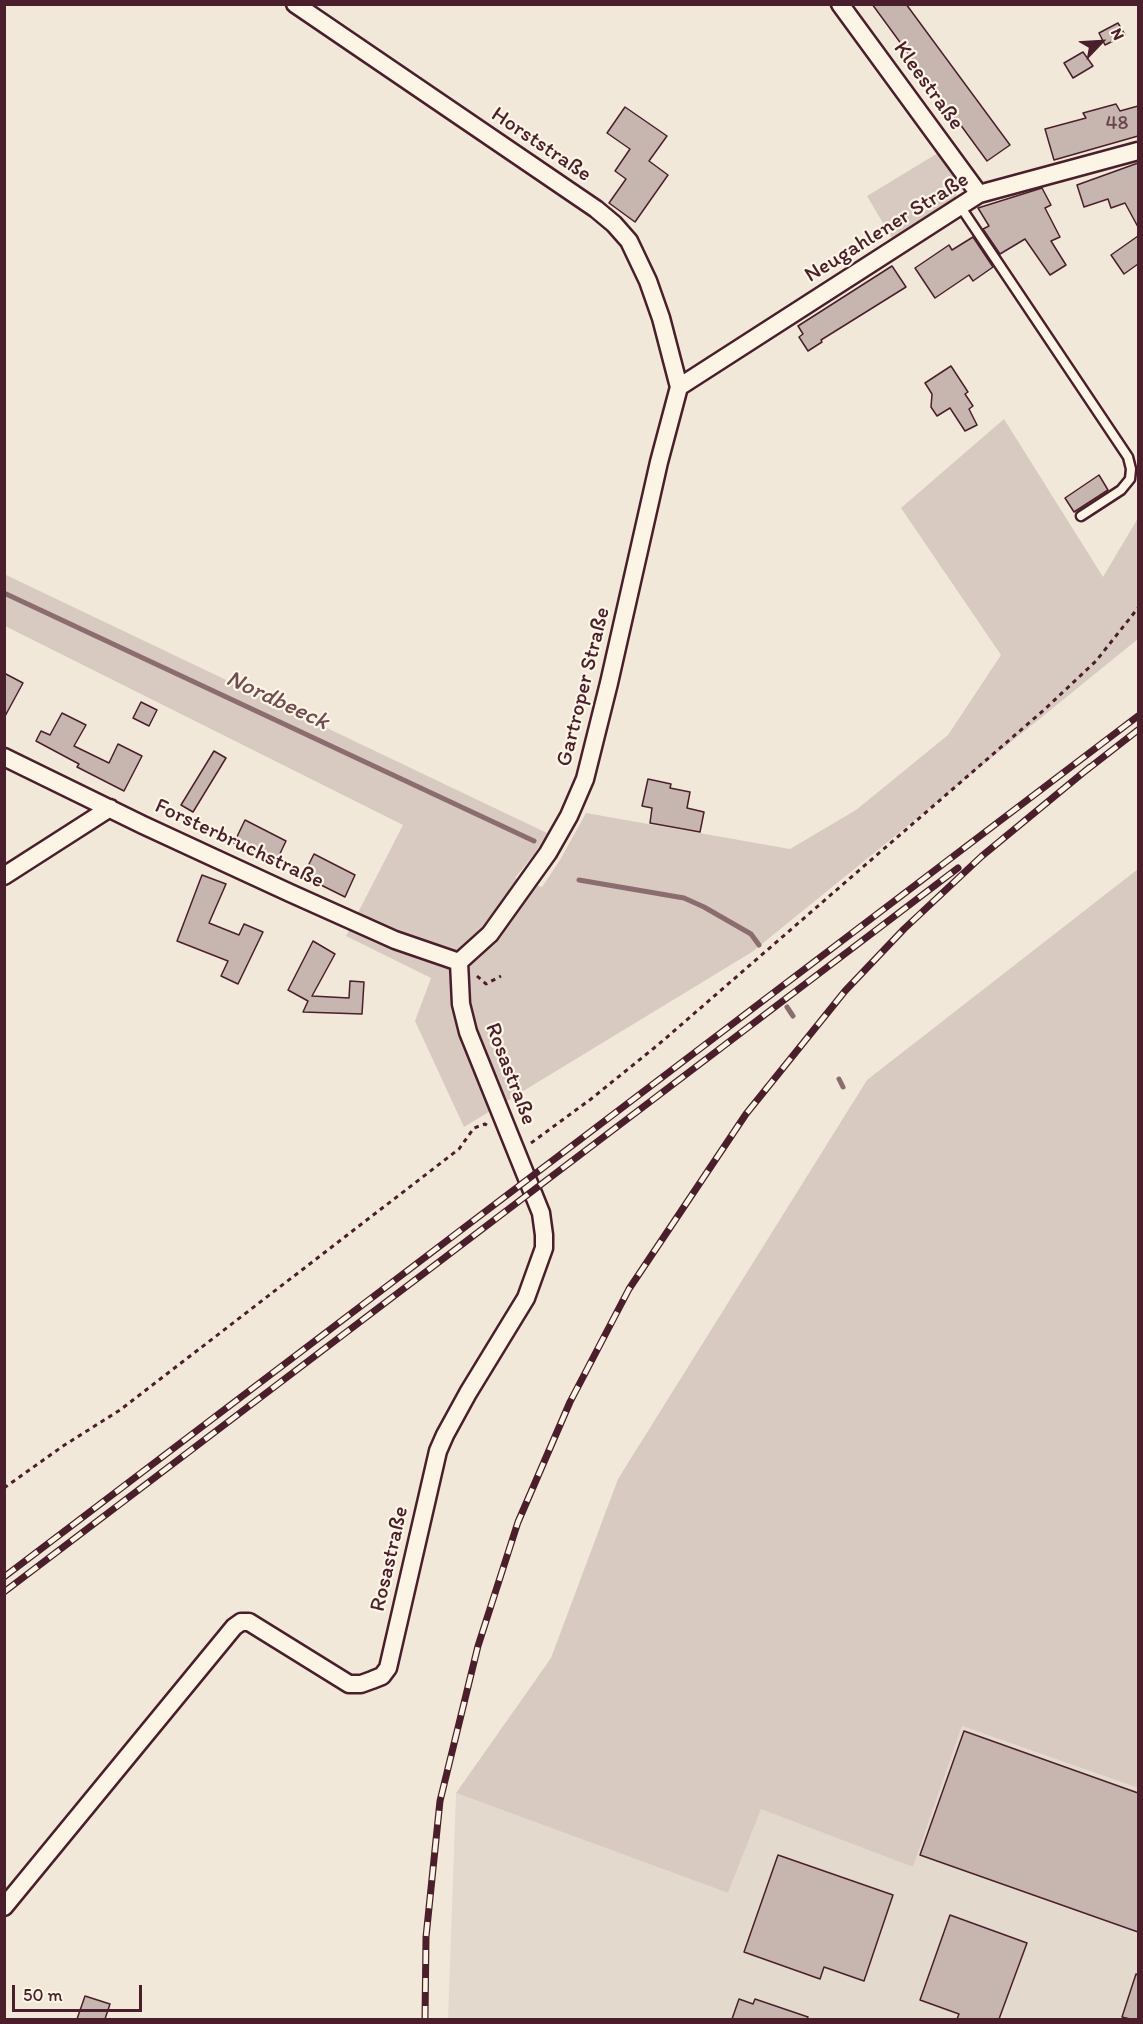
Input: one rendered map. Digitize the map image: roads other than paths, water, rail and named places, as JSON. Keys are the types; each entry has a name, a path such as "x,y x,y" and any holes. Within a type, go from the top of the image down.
{"street":[{"name":"Horststraße","path":"295,4 596,209 614,224 629,241 648,281 661,318 679,387"},
{"name":"Kleestraße","path":"840,4 979,194"},
{"name":"Neugahlener Straße","path":"679,387 979,194 1138,151"},
{"name":"Gartroper Straße","path":"459,962 490,934 548,853 569,816 585,779 609,683 658,462 679,387"},
{"name":"Forsterbruchstraße","path":"4,757 164,835 395,940 459,962"},
{"path":"4,876 110,808"},
{"name":"Rosastraße","path":"4,1907 234,1627 241,1622 249,1622 348,1684 361,1684 372,1680 381,1676 388,1668 438,1451 456,1414 526,1298 544,1248 541,1213 468,1032 461,1004 459,962"}],"lane":[{"path":"960,206 1128,457 1131,469 1130,479 1121,490 1082,516"}],"waterway":[{"name":"Nordbeeck","path":"4,593 534,841"},
{"name":"Nordbeeck","path":"579,880 684,898 751,934 759,945"},
{"name":"Nordbeeck","path":"787,1007 793,1016"},
{"name":"Nordbeeck","path":"839,1079 843,1087"}],"railway":[{"path":"4,1577 1138,716"},
{"path":"1084,772 1138,730"},
{"path":"425,2020 426,1937 440,1801 478,1646 518,1522 570,1402 629,1289 746,1114 845,991 904,929 982,856 1090,767"},
{"path":"4,1592 958,868"}]}
